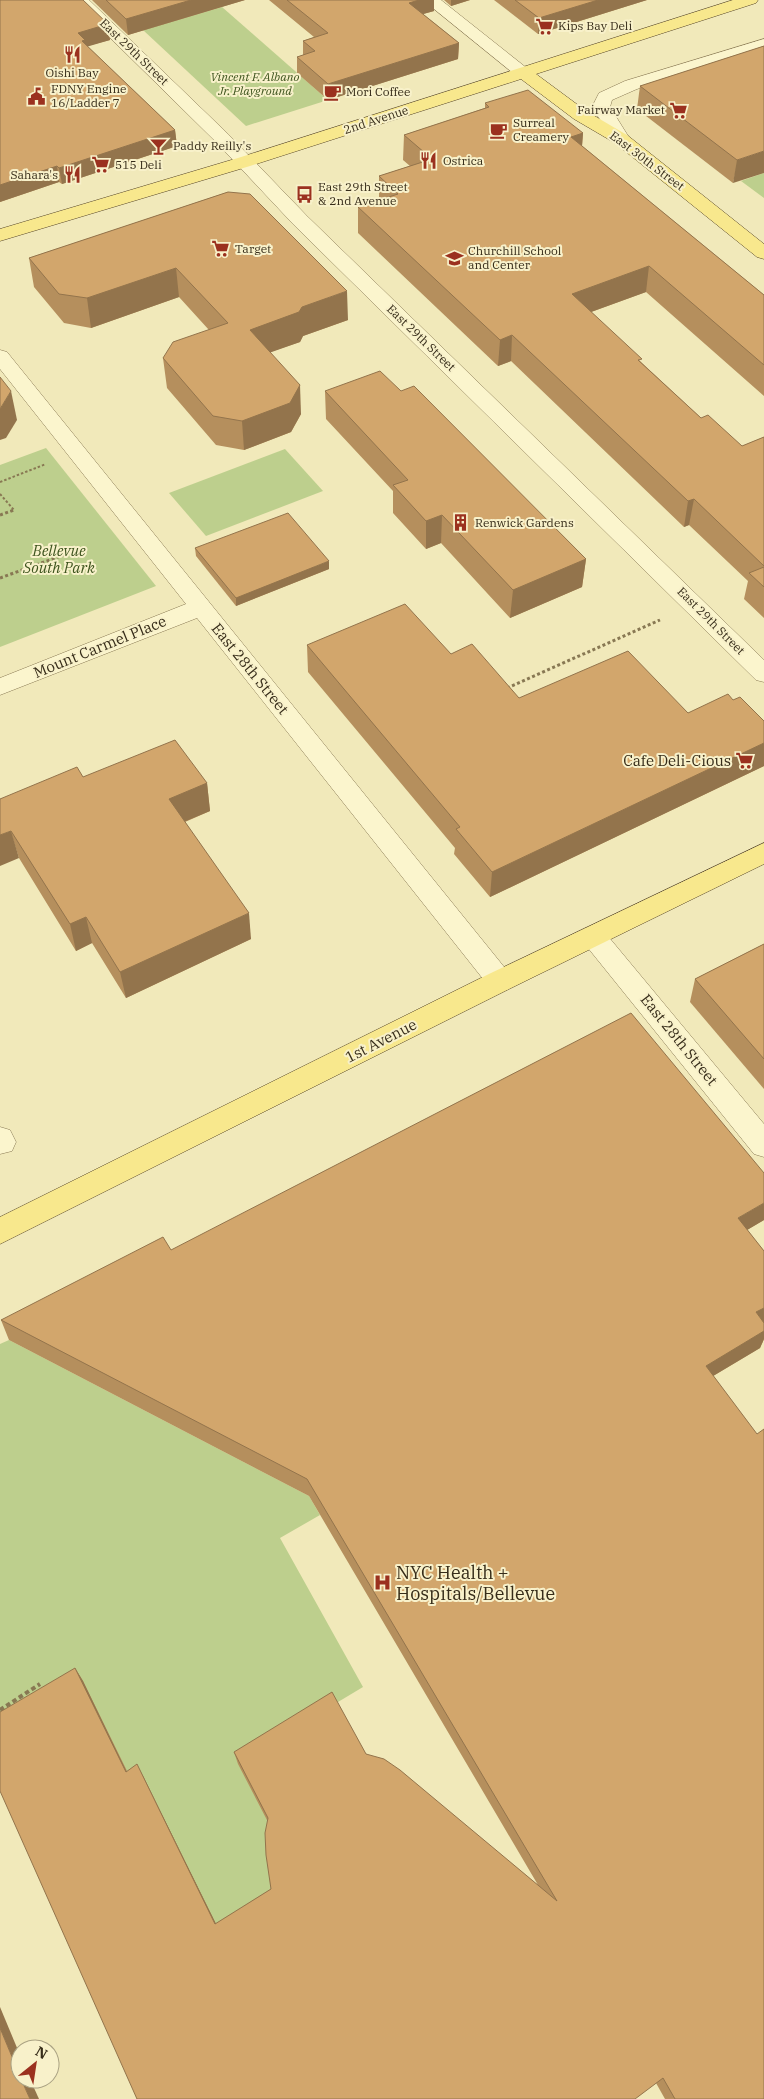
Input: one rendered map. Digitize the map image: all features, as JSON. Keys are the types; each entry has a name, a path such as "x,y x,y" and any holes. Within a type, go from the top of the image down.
{"main road":[{"name":"2nd Avenue","path":"0,235 244,162 750,0"},
{"name":"East 30th Street","path":"524,73 580,115 621,139 764,252"},
{"name":"1st Avenue","path":"0,1231 500,981 764,853"}],"street":[{"name":"East 29th Street","path":"80,0 222,138 300,220 764,674"},
{"name":"East 30th Street","path":"431,0 524,73"},
{"path":"621,139 601,107 605,97 631,85 764,44"},
{"name":"East 28th Street","path":"0,356 500,981"},
{"name":"Mount Carmel Place","path":"0,687 201,607"},
{"name":"East 28th Street","path":"593,936 764,1145"}],"path":[{"path":"0,482 77,452"},
{"path":"0,494 14,510 0,515"},
{"path":"0,578 80,548"},
{"path":"500,691 660,620"},
{"path":"0,1710 40,1684"}],"green space":[{"name":"Vincent F. Albano Jr. Playground","path":"222,7 328,100 246,126 143,30"},
{"path":"764,173 764,198 741,181"},
{"name":"Bellevue South Park","path":"46,448 156,586 0,647 0,465"},
{"path":"285,449 323,491 206,536 169,493"},
{"path":"9,1340 309,1496 320,1515 280,1538 363,1687 333,1705 271,1829 278,1898 220,1932 132,1783 0,1730 0,1344"}],"building":[{"path":"0,0 83,0 108,24 78,33 85,40 82,41 175,130 0,185"},
{"path":"106,0 191,0 126,19"},
{"path":"287,0 419,0 409,3 459,43 328,84 297,57 315,51 303,41 328,33"},
{"path":"515,0 598,0 539,18"},
{"path":"764,46 764,151 737,160 640,86"},
{"path":"528,90 583,133 571,137 764,295 764,365 649,266 572,294 642,359 638,360 701,418 708,415 742,446 764,437 764,566 694,499 688,501 512,335 500,340 358,207 398,194 379,176 432,159 404,135 489,107 485,103"},
{"path":"228,192 250,194 347,291 302,307 299,312 250,330 300,385 290,403 242,421 213,416 163,358 173,342 228,323 176,268 87,298 59,294 29,258"},
{"path":"380,371 401,391 414,386 586,559 513,590 442,515 426,521 393,485 408,480 325,391"},
{"path":"0,377 11,391 0,409"},
{"path":"288,513 329,561 236,598 195,548"},
{"path":"764,567 764,587 749,573"},
{"path":"405,604 451,654 472,644 519,698 628,651 688,713 728,694 733,700 740,697 764,721 764,743 492,872 456,829 460,827 307,645"},
{"path":"175,740 207,783 169,799 249,913 120,972 86,917 70,924 11,831 0,835 0,799 77,767 83,777"},
{"path":"764,944 764,1059 695,979"},
{"name":"NYC Health + Hospitals/Bellevue","path":"631,1013 764,1173 764,1203 738,1218 764,1251 764,1308 756,1312 764,1323 764,1331 706,1366 757,1434 764,1429 764,2099 675,2099 663,2078 635,2099 137,2099 0,1791 0,1712 75,1668 126,1772 137,1764 215,1924 271,1889 265,1833 268,1818 234,1752 332,1692 366,1754 384,1759 400,1770 557,1901 307,1479 1,1320 163,1237 171,1250"},
{"path":"0,2028 10,2052 10,2089 26,2089 30,2099 0,2099"}],"place":[{"name":"Kips Bay Deli","path":"544,26"},
{"name":"Oishi Bay","path":"72,54"},
{"name":"Mori Coffee","path":"332,92"},
{"name":"FDNY Engine 16/Ladder 7","path":"37,96"},
{"name":"Fairway Market","path":"679,110"},
{"name":"Surreal Creamery","path":"499,130"},
{"name":"Paddy Reilly's","path":"159,146"},
{"name":"Ostrica","path":"429,161"},
{"name":"515 Deli","path":"101,165"},
{"name":"Sahara's","path":"72,175"},
{"name":"East 29th Street & 2nd Avenue","path":"304,194"},
{"name":"Target","path":"221,249"},
{"name":"Churchill School and Center","path":"454,258"},
{"name":"Renwick Gardens","path":"461,523"},
{"name":"Cafe Deli-Cious","path":"745,761"},
{"name":"NYC Health + Hospitals/Bellevue","path":"382,1583"}]}
